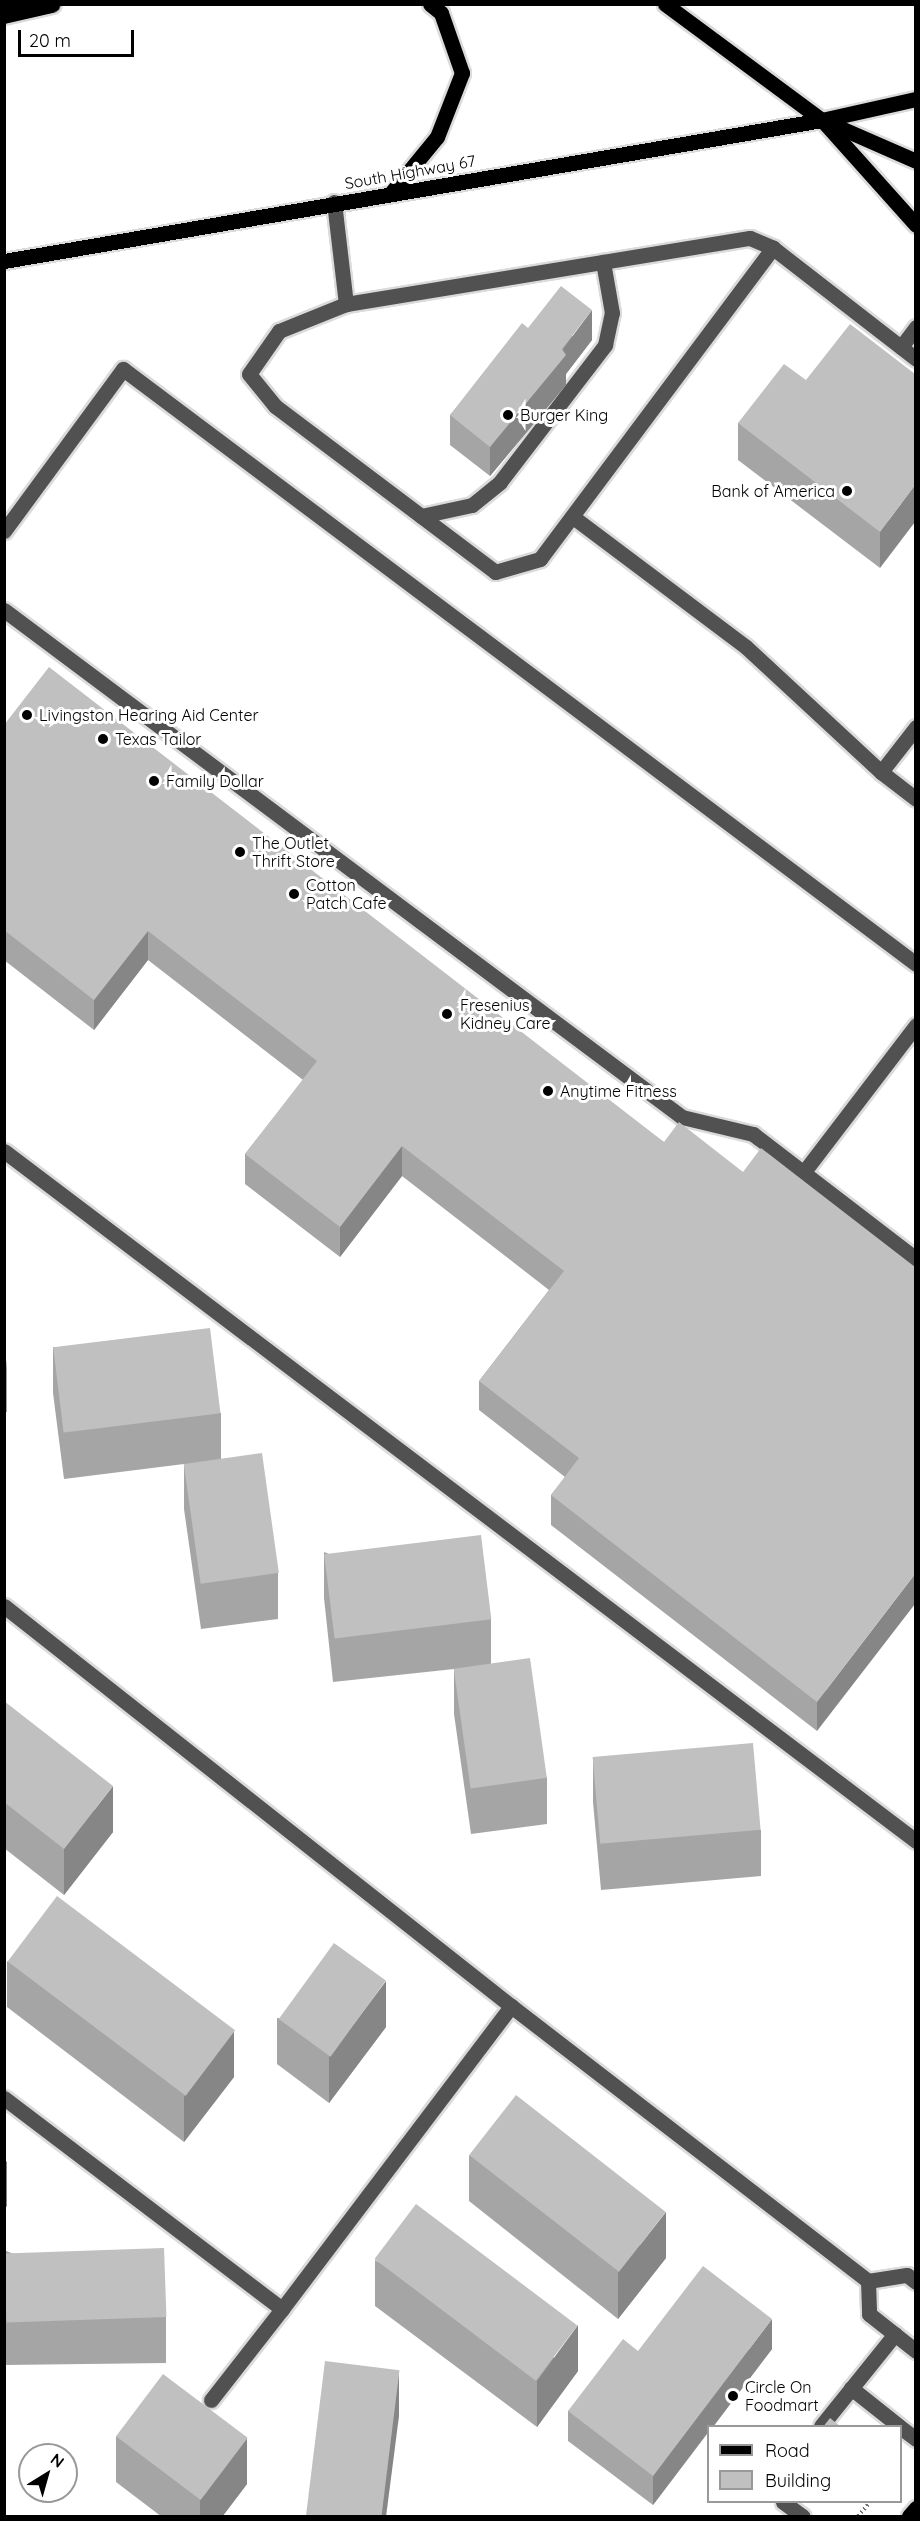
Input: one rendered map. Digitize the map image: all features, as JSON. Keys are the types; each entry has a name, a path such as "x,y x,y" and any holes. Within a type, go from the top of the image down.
{"highway":[{"path":"4,15 52,4"}],"main road":[{"path":"669,8 822,120 915,225"},
{"path":"391,193 437,137 462,73 436,9"},
{"name":"South Highway 67","path":"4,261 334,202 822,120 915,99"},
{"path":"822,120 915,161"},
{"path":"909,2517 915,2508"}],"lane":[{"path":"334,202 346,304"},
{"path":"773,248 540,559 495,572 275,406 249,374 279,330 346,304 750,238 773,248 915,359"},
{"path":"421,516 472,505 500,482 605,345 612,313 603,262"},
{"path":"901,347 915,327"},
{"path":"4,531 123,369 915,964"},
{"path":"573,517 746,647 881,772 915,799"},
{"path":"7,617 682,1117 753,1134 915,1259"},
{"path":"881,772 915,727"},
{"path":"803,1173 915,1025"},
{"path":"4,1151 915,1841"},
{"path":"4,1606 511,2006 868,2281 907,2275 915,2282"},
{"path":"211,2400 511,2006"},
{"path":"4,2098 282,2308"},
{"path":"868,2281 869,2314 915,2350"},
{"path":"823,2425 895,2334"},
{"path":"851,2388 897,2425"},
{"path":"902,2429 915,2439"},
{"path":"784,2503 802,2517"}],"path":[{"path":"858,2517 869,2503"}],"building":[{"path":"561,286 592,310 562,349 566,355 490,447 450,415 522,323 528,328"},
{"name":"Bank of America","path":"850,324 915,374 915,485 880,532 738,423 784,364 806,380"},
{"path":"49,667 664,1142 679,1122 743,1172 761,1148 915,1267 915,1574 817,1702 551,1495 579,1458 479,1381 564,1271 402,1146 340,1227 245,1154 317,1061 148,931 94,1000 4,930 4,725"},
{"path":"210,1328 220,1413 64,1433 53,1347"},
{"path":"4,1346 7,1367 4,1367"},
{"path":"262,1453 279,1573 201,1584 184,1464"},
{"path":"481,1535 491,1619 335,1639 324,1554"},
{"path":"530,1658 547,1778 471,1789 454,1669"},
{"path":"4,1701 113,1786 64,1849 4,1802"},
{"path":"753,1743 761,1830 600,1844 593,1757"},
{"path":"57,1896 235,2030 186,2096 8,1961"},
{"path":"334,1943 386,1981 331,2057 279,2019"},
{"path":"516,2095 666,2212 619,2272 469,2155"},
{"path":"416,2204 577,2326 536,2381 374,2259"},
{"path":"164,2248 166,2317 7,2323 4,2254"},
{"path":"703,2266 772,2319 653,2476 568,2411 623,2339 638,2351"},
{"path":"325,2361 399,2370 382,2516 306,2516"},
{"path":"163,2374 248,2438 201,2500 116,2436"},
{"path":"830,2418 839,2425 825,2425"}],"place":[{"name":"Burger King","path":"508,415"},
{"name":"Bank of America","path":"847,491"},
{"name":"Livingston Hearing Aid Center","path":"27,715"},
{"name":"Texas Tailor","path":"103,739"},
{"name":"Family Dollar","path":"154,781"},
{"name":"The Outlet Thrift Store","path":"240,852"},
{"name":"Cotton Patch Cafe","path":"294,894"},
{"name":"Fresenius Kidney Care","path":"447,1014"},
{"name":"Anytime Fitness","path":"548,1091"},
{"name":"Circle On Foodmart","path":"733,2396"}]}
